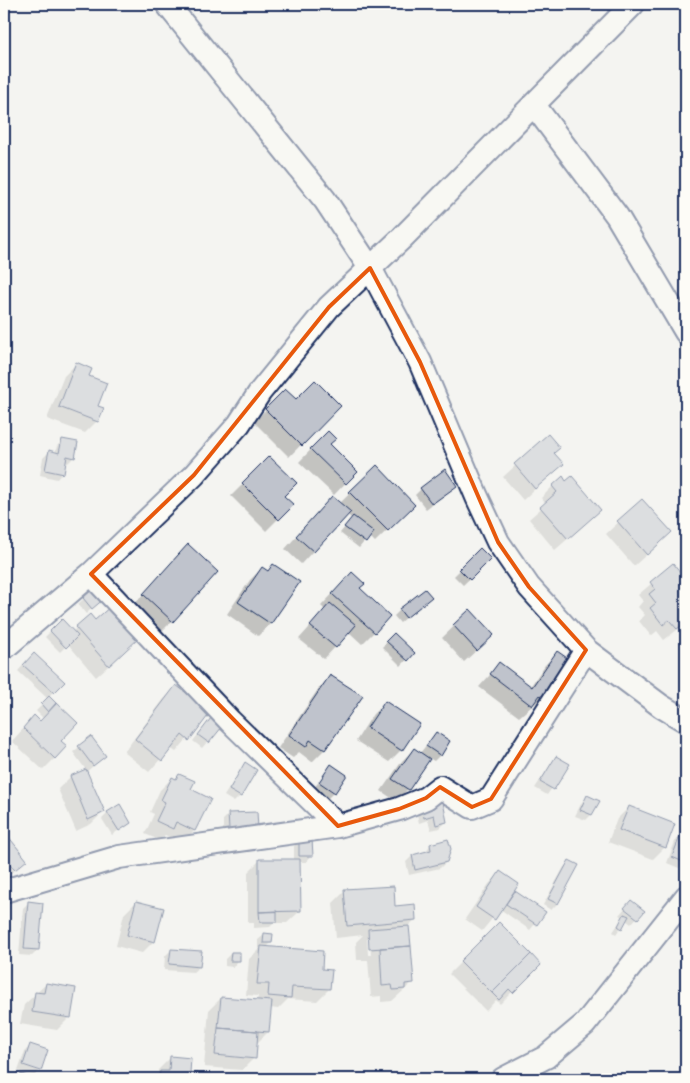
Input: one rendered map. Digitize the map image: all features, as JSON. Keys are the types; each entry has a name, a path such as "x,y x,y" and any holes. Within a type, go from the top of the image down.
{"street":[{"path":"167,4 325,200 370,268 420,362 477,498 498,542 529,587 586,650 661,706 686,720"},
{"path":"4,648 91,574 194,475 239,424 260,392 329,307 534,105 633,4"},
{"path":"534,105 617,216 686,332"},
{"path":"91,574 230,721 338,826"},
{"path":"4,891 119,857 338,826 398,809 426,798 440,787 472,807 491,799 586,650"},
{"path":"503,1079 546,1057 585,1024 686,897"}],"highlighted area":[{"path":"370,268 420,362 498,542 529,587 586,650 491,799 472,807 440,787 426,798 399,809 338,826 91,574 194,475 329,307"}],"building":[{"path":"76,362 92,369 89,376 107,383 98,406 104,408 98,422 59,407"},
{"path":"315,380 341,406 302,446 265,409 285,389 296,399"},
{"path":"4,407 10,407 8,422 4,422"},
{"path":"328,431 336,439 330,444 358,472 346,484 310,449"},
{"path":"548,434 560,448 554,453 564,464 535,489 514,464"},
{"path":"62,439 78,442 75,458 67,456 64,474 45,470 49,450 59,453"},
{"path":"269,456 297,483 284,496 294,505 279,520 242,483"},
{"path":"377,465 415,505 388,531 349,492"},
{"path":"445,469 457,486 432,504 420,488"},
{"path":"563,476 566,481 572,476 601,510 568,539 540,507 557,492 552,486"},
{"path":"332,496 351,512 314,552 296,536"},
{"path":"642,499 672,532 647,555 617,521"},
{"path":"353,516 374,532 366,543 344,527"},
{"path":"188,544 218,572 173,622 143,594"},
{"path":"480,548 491,559 470,580 459,569"},
{"path":"673,563 686,579 686,622 677,629 669,620 663,625 650,608 656,603 649,594 655,589 650,582"},
{"path":"273,564 300,582 271,624 238,602 262,567 268,571"},
{"path":"352,572 365,584 360,588 390,616 375,633 332,594"},
{"path":"95,587 105,598 92,609 83,598"},
{"path":"425,589 432,597 406,618 399,609"},
{"path":"330,603 356,625 336,648 310,626"},
{"path":"111,606 139,638 109,666 75,627 90,614 95,620"},
{"path":"470,609 494,635 477,651 453,625"},
{"path":"62,619 78,636 66,648 50,631"},
{"path":"394,633 415,653 408,661 386,641"},
{"path":"557,651 570,660 544,698 540,695 532,706 490,674 499,662 532,687"},
{"path":"34,653 65,682 54,693 23,665"},
{"path":"330,675 363,696 325,750 310,740 306,747 289,735"},
{"path":"176,685 211,712 189,741 182,735 162,761 135,739"},
{"path":"49,696 56,703 48,712 41,704"},
{"path":"385,701 420,724 402,751 367,728"},
{"path":"57,703 78,723 61,741 67,746 55,759 23,728 34,715 40,721"},
{"path":"211,718 222,727 209,743 198,735"},
{"path":"436,732 450,741 441,756 426,746"},
{"path":"91,736 106,756 93,766 78,746"},
{"path":"414,748 430,759 409,790 392,779"},
{"path":"556,756 570,764 554,790 540,782"},
{"path":"245,762 257,770 241,797 229,790"},
{"path":"331,764 347,775 335,793 319,782"},
{"path":"86,769 105,812 88,820 70,776"},
{"path":"179,774 195,781 191,789 211,799 195,831 176,822 173,829 156,821 165,802 161,800 172,777 176,779"},
{"path":"587,795 600,801 592,815 580,810"},
{"path":"443,802 447,822 436,825 434,815 424,818 422,807"},
{"path":"120,804 131,823 119,831 107,812"},
{"path":"629,806 675,824 666,848 619,830"},
{"path":"257,812 258,828 229,829 228,813"},
{"path":"4,831 27,860 15,870 4,858"},
{"path":"682,831 686,833 686,863 672,857"},
{"path":"299,839 312,839 313,856 299,856"},
{"path":"448,839 451,849 447,862 415,870 412,855 431,850 430,844"},
{"path":"259,859 300,859 301,911 259,912"},
{"path":"569,860 579,865 558,904 548,899"},
{"path":"500,871 519,884 495,920 476,907"},
{"path":"394,886 395,906 415,904 416,920 347,926 344,889"},
{"path":"515,891 546,912 537,925 506,904"},
{"path":"631,900 645,911 638,919 624,908"},
{"path":"28,901 43,903 39,950 24,949"},
{"path":"136,901 164,908 155,942 127,935"},
{"path":"277,911 277,922 260,922 259,912"},
{"path":"624,914 629,916 622,929 618,926"},
{"path":"499,922 531,954 492,993 460,961"},
{"path":"409,926 411,946 369,949 368,929"},
{"path":"264,933 273,934 272,943 263,943"},
{"path":"261,946 323,951 322,969 332,970 330,989 292,987 291,998 268,996 269,984 257,984"},
{"path":"411,946 414,983 405,984 405,989 393,990 392,985 382,986 380,948"},
{"path":"171,949 202,951 200,967 169,964"},
{"path":"231,952 240,952 240,961 230,961"},
{"path":"531,954 541,965 513,993 509,989 499,1000 492,993"},
{"path":"46,983 76,988 71,1018 32,1012 35,992 44,993"},
{"path":"221,997 272,1001 269,1032 218,1028"},
{"path":"218,1028 258,1031 256,1059 215,1055"},
{"path":"4,1040 9,1042 4,1056"},
{"path":"30,1044 48,1050 41,1071 23,1065"},
{"path":"170,1056 191,1058 190,1073 197,1073 196,1079 159,1079 160,1071 169,1071"},
{"path":"21,1074 39,1079 20,1079"}]}
